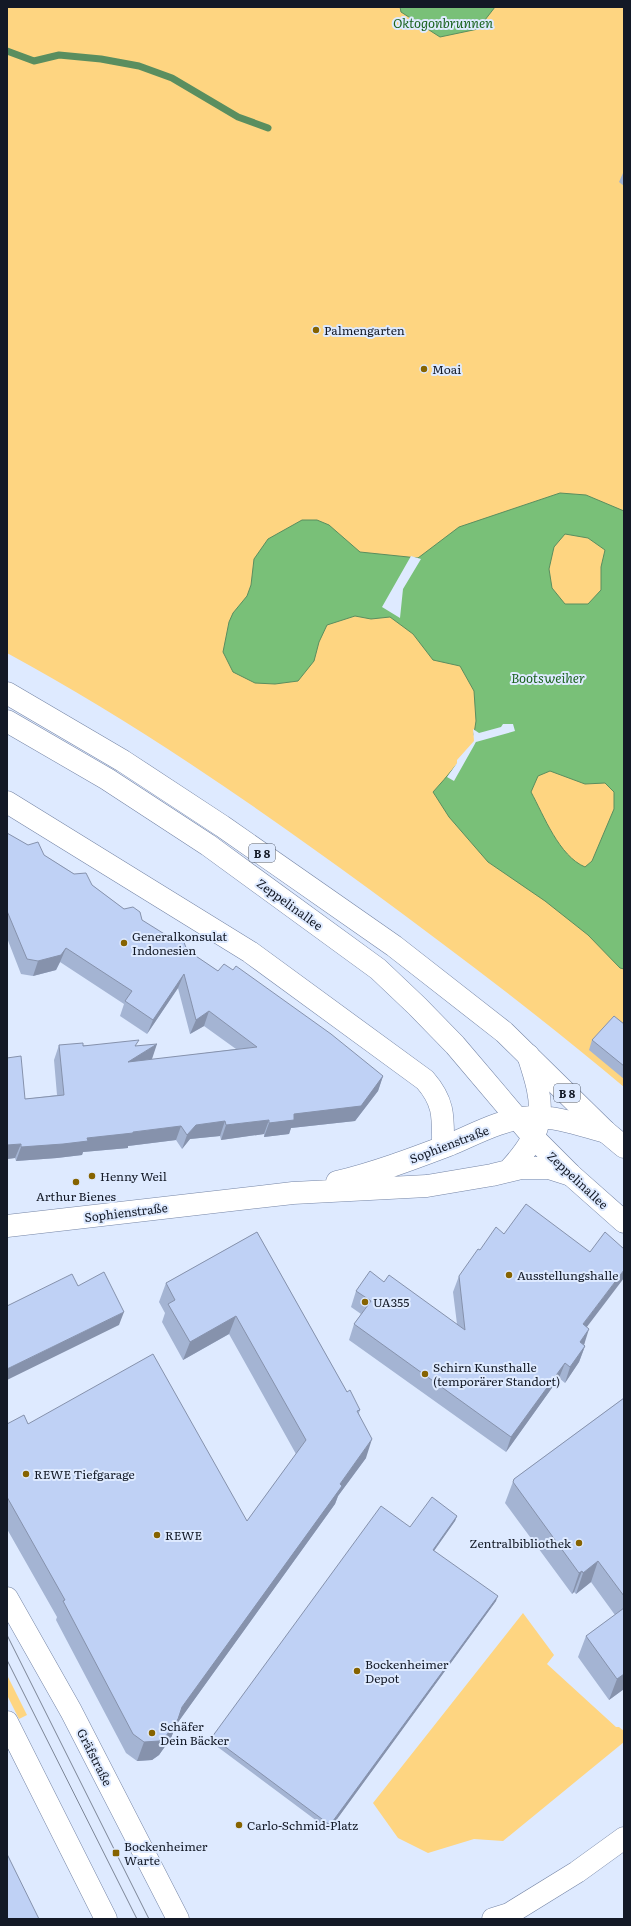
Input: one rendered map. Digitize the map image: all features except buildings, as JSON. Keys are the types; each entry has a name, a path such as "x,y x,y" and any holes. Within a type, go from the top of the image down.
{"street":[{"name":"Zeppelinallee","path":"7,693 123,761 315,890 394,946 476,1009 528,1055 606,1132 624,1147"},
{"name":"Zeppelinallee","path":"7,721 107,779 208,845 378,970 418,1006 455,1045 518,1120 537,1127 571,1175 624,1222"},
{"path":"7,802 250,952 425,1080 436,1092 440,1102 443,1127 443,1147"},
{"path":"509,1170 526,1151 537,1127 541,1104 538,1085 528,1055"},
{"name":"Sophienstraße","path":"293,1193 364,1175 518,1120"},
{"path":"537,1127 561,1120 606,1132"},
{"name":"Sophienstraße","path":"7,1226 293,1193 428,1186 492,1175 509,1170 536,1167 549,1168 571,1175"},
{"name":"Gräfstraße","path":"7,1598 71,1711 178,1919"},
{"path":"7,1722 106,1919"},
{"path":"493,1919 509,1914 570,1876 624,1838"}],"shaded area":[{"name":"Palmengarten","path":"7,7 624,7 624,1087 562,1036 466,962 369,889 237,795 101,707 7,653"},
{"path":"523,1613 554,1655 547,1664 616,1727 619,1727 624,1731 624,1742 503,1841 474,1839 428,1853 398,1838 373,1803"},
{"path":"7,1675 27,1715 19,1719 7,1695"}],"water":[{"name":"Oktogonbrunnen","path":"400,7 495,7 478,29 440,37 401,12"},
{"name":"Bootsweiher","path":"560,493 586,495 624,511 624,969 620,968 588,935 545,901 488,862 449,817 433,792 476,742 474,734 476,721 474,691 460,666 433,660 413,634 390,617 371,619 355,616 327,625 319,642 314,661 298,681 275,684 255,683 233,672 223,652 229,622 233,613 247,596 251,585 254,559 268,539 302,520 317,520 329,525 360,552 418,558 459,527","holes":["565,534 588,538 605,550 601,567 601,590 588,604 565,604 552,588 549,569 554,547","550,771 585,784 605,783 614,792 614,809 592,861 585,867 576,862 560,845 531,792 538,776"]}],"pier":[{"path":"411,556 421,559 403,589 400,618 382,607"},
{"path":"503,724 513,724 515,731 476,742 454,781 447,777 457,763 457,760 474,741 473,729 479,733 501,727"}],"waterway":[{"path":"7,51 34,61 59,55 101,59 139,66 172,78 238,117 268,128"}],"tram line":[{"path":"7,1635 149,1919"},
{"path":"7,1660 137,1919"}],"place":[{"name":"Palmengarten","path":"316,330"},
{"name":"Moai","path":"424,369"},
{"name":"Generalkonsulat Indonesien","path":"124,943"},
{"name":"Henny Weil","path":"92,1176"},
{"name":"Arthur Bienes","path":"76,1182"},
{"name":"Ausstellungshalle","path":"509,1275"},
{"name":"UA355","path":"365,1302"},
{"name":"Schirn Kunsthalle (temporärer Standort)","path":"425,1374"},
{"name":"REWE Tiefgarage","path":"26,1474"},
{"name":"REWE","path":"157,1535"},
{"name":"Zentralbibliothek","path":"579,1543"},
{"name":"Bockenheimer Depot","path":"357,1671"},
{"name":"Schäfer Dein Bäcker","path":"152,1733"},
{"name":"Carlo-Schmid-Platz","path":"239,1825"},
{"name":"Bockenheimer Warte","path":"116,1853"}]}
